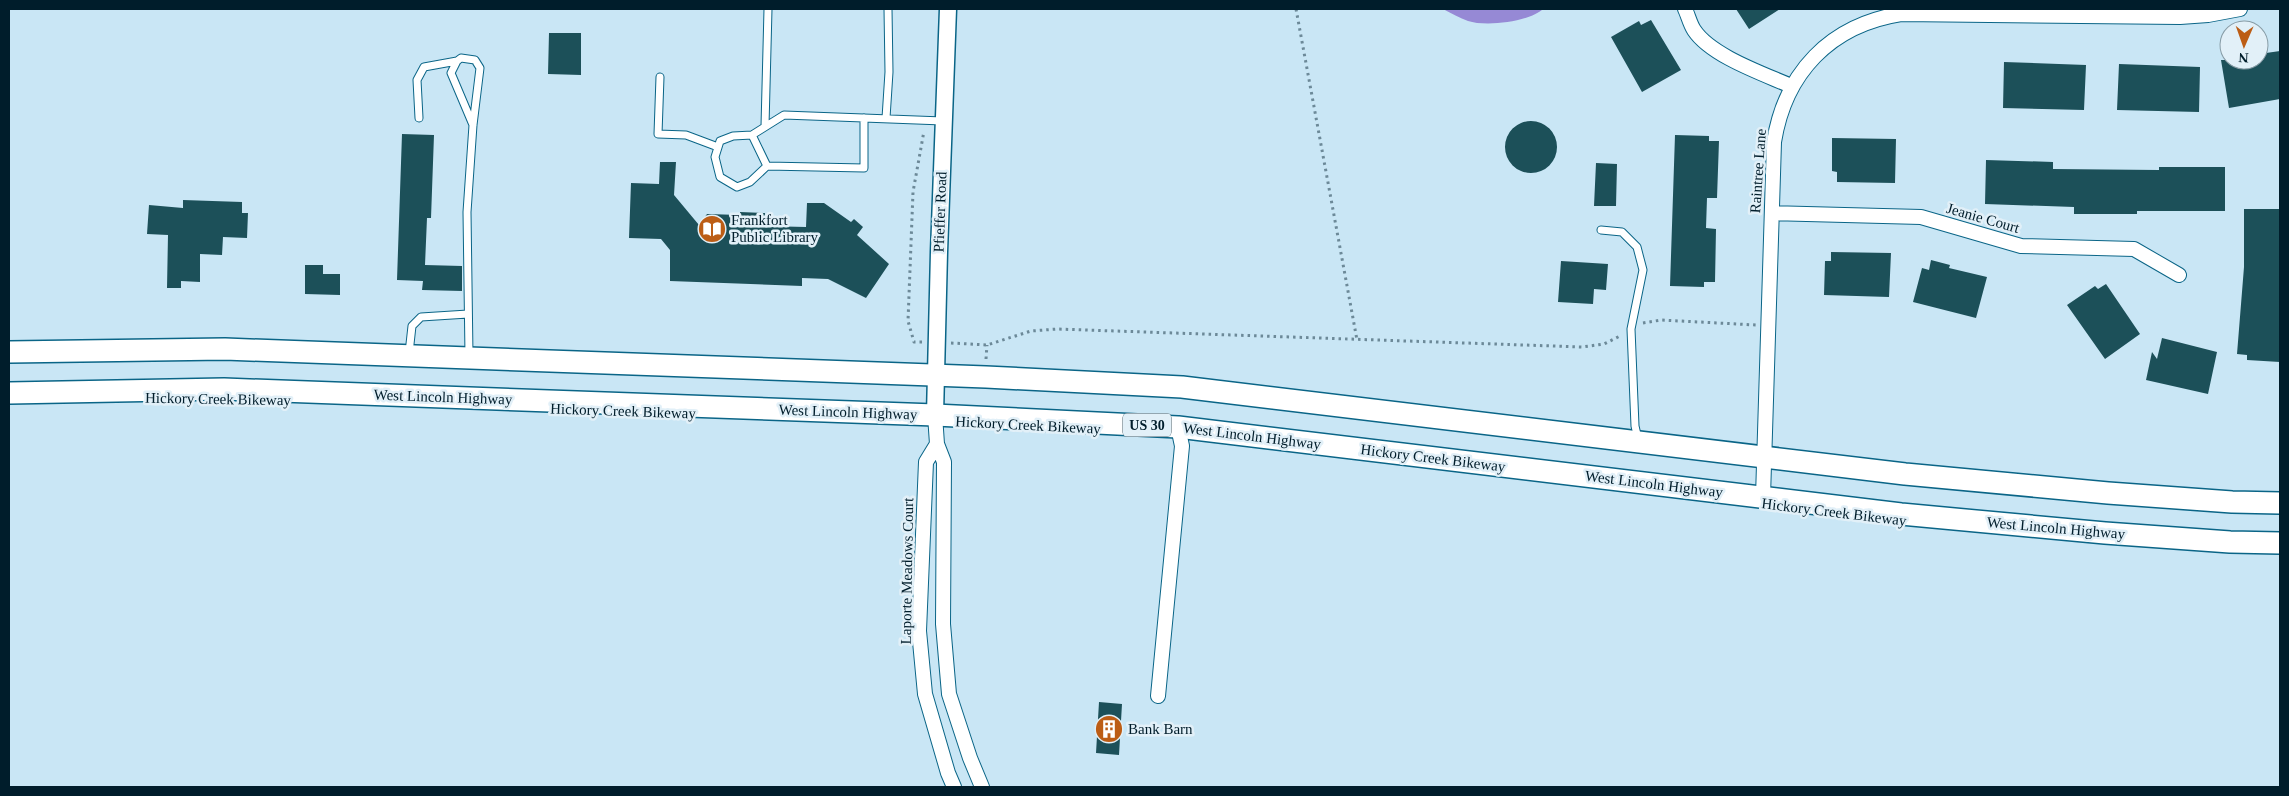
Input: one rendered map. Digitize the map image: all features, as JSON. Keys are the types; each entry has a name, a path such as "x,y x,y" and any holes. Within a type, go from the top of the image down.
{"main road":[{"path":"9,352 225,349 935,375 1182,387 1905,474 2232,502 2280,503"},
{"name":"West Lincoln Highway","path":"9,392 224,390 936,415 1178,427 1901,514 2104,533 2230,542 2280,543"}],"street":[{"name":"Pfieffer Road","path":"936,415 935,375 948,9"},
{"path":"1685,9 1694,31 1712,47 1734,61 1791,86"},
{"name":"Raintree Lane","path":"1762,497 1774,142 1781,109 1791,86 1803,68 1835,38 1884,16 1919,13 2106,12 2195,16 2240,9"},
{"name":"Jeanie Court","path":"1772,213 1921,217 2021,246 2134,250 2178,275"},
{"name":"Laporte Meadows Court","path":"936,415 937,444 944,462 944,624 949,694 970,758 982,787"},
{"path":"1158,696 1182,446 1178,427"},
{"name":"Laporte Meadows Court","path":"937,444 926,462 920,631 925,694 948,773 954,787"}],"lane":[{"path":"765,126 768,9"},
{"path":"886,118 889,72 888,9"},
{"path":"419,118 417,80 424,67 457,61 461,58 475,60 480,68 473,125 467,212 469,358"},
{"path":"457,61 451,72 473,125"},
{"path":"660,77 658,134 686,135 718,147"},
{"path":"864,118 864,168 767,166 750,182 737,186 720,177 714,158 720,141 733,136 752,135 784,115 943,120"},
{"path":"752,135 767,166"},
{"path":"1601,230 1622,232 1637,246 1643,270 1631,329 1635,426 1639,442"},
{"path":"409,356 412,326 421,317 468,314"}],"path":[{"path":"1296,9 1357,340"},
{"path":"914,342 908,321 913,192 926,120"},
{"path":"987,345 1032,331 1057,330 1582,347 1604,344 1648,321 1661,320 1769,326"}],"shaded area":[{"path":"1443,9 1543,9 1518,20 1476,23"}],"building":[{"path":"1736,9 1780,9 1749,29"},
{"path":"1651,20 1681,70 1642,92 1611,37 1639,21 1641,25"},
{"path":"549,33 581,33 581,75 548,74"},
{"path":"2280,51 2280,99 2229,108 2223,70 2269,70 2269,53"},
{"path":"2004,62 2086,65 2084,110 2003,108"},
{"path":"2119,64 2200,67 2199,112 2117,110"},
{"path":"1531,121 1541,123 1549,129 1555,137 1557,147 1555,157 1549,165 1541,171 1531,173 1521,171 1513,165 1507,157 1505,147 1507,137 1513,129 1521,123"},
{"path":"402,134 434,135 431,218 427,218 425,265 462,266 462,291 422,290 423,281 397,280"},
{"path":"1675,135 1709,136 1709,141 1719,141 1717,198 1707,198 1706,228 1716,229 1715,282 1704,282 1704,287 1670,286"},
{"path":"1832,138 1896,139 1895,183 1837,182 1837,172 1832,171"},
{"path":"1986,160 2053,162 2053,169 2159,170 2159,167 2225,167 2225,211 2137,211 2137,214 2074,214 2074,207 1985,204"},
{"name":"Frankfort Public Library","path":"660,162 676,162 674,195 699,225 707,214 740,215 740,212 765,213 764,226 806,227 807,203 824,203 851,222 854,219 863,227 857,235 889,264 866,298 828,279 802,278 802,286 670,281 670,250 661,239 629,238 631,183 659,184"},
{"path":"1596,163 1617,164 1616,206 1594,206"},
{"path":"183,200 242,202 242,213 248,213 247,238 223,237 222,255 200,254 200,282 181,281 181,288 167,288 168,235 147,234 149,205 183,208"},
{"path":"2244,209 2280,209 2280,362 2247,360 2247,355 2237,354 2244,267"},
{"path":"1831,252 1891,253 1889,297 1824,295 1825,261 1831,261"},
{"path":"1931,260 1950,265 1949,268 1987,277 1976,318 1913,302 1922,268 1929,270"},
{"path":"1561,261 1608,264 1606,290 1594,289 1593,304 1558,302"},
{"path":"305,265 323,265 323,274 340,274 340,295 305,294"},
{"path":"2106,284 2140,334 2105,359 2067,305 2095,286 2098,289"},
{"path":"2162,338 2217,352 2208,394 2146,380 2152,352 2157,359"},
{"name":"Bank Barn","path":"1099,702 1122,704 1119,755 1096,753"}],"place":[{"name":"Frankfort Public Library","path":"712,229"},
{"name":"Bank Barn","path":"1109,729"}]}
